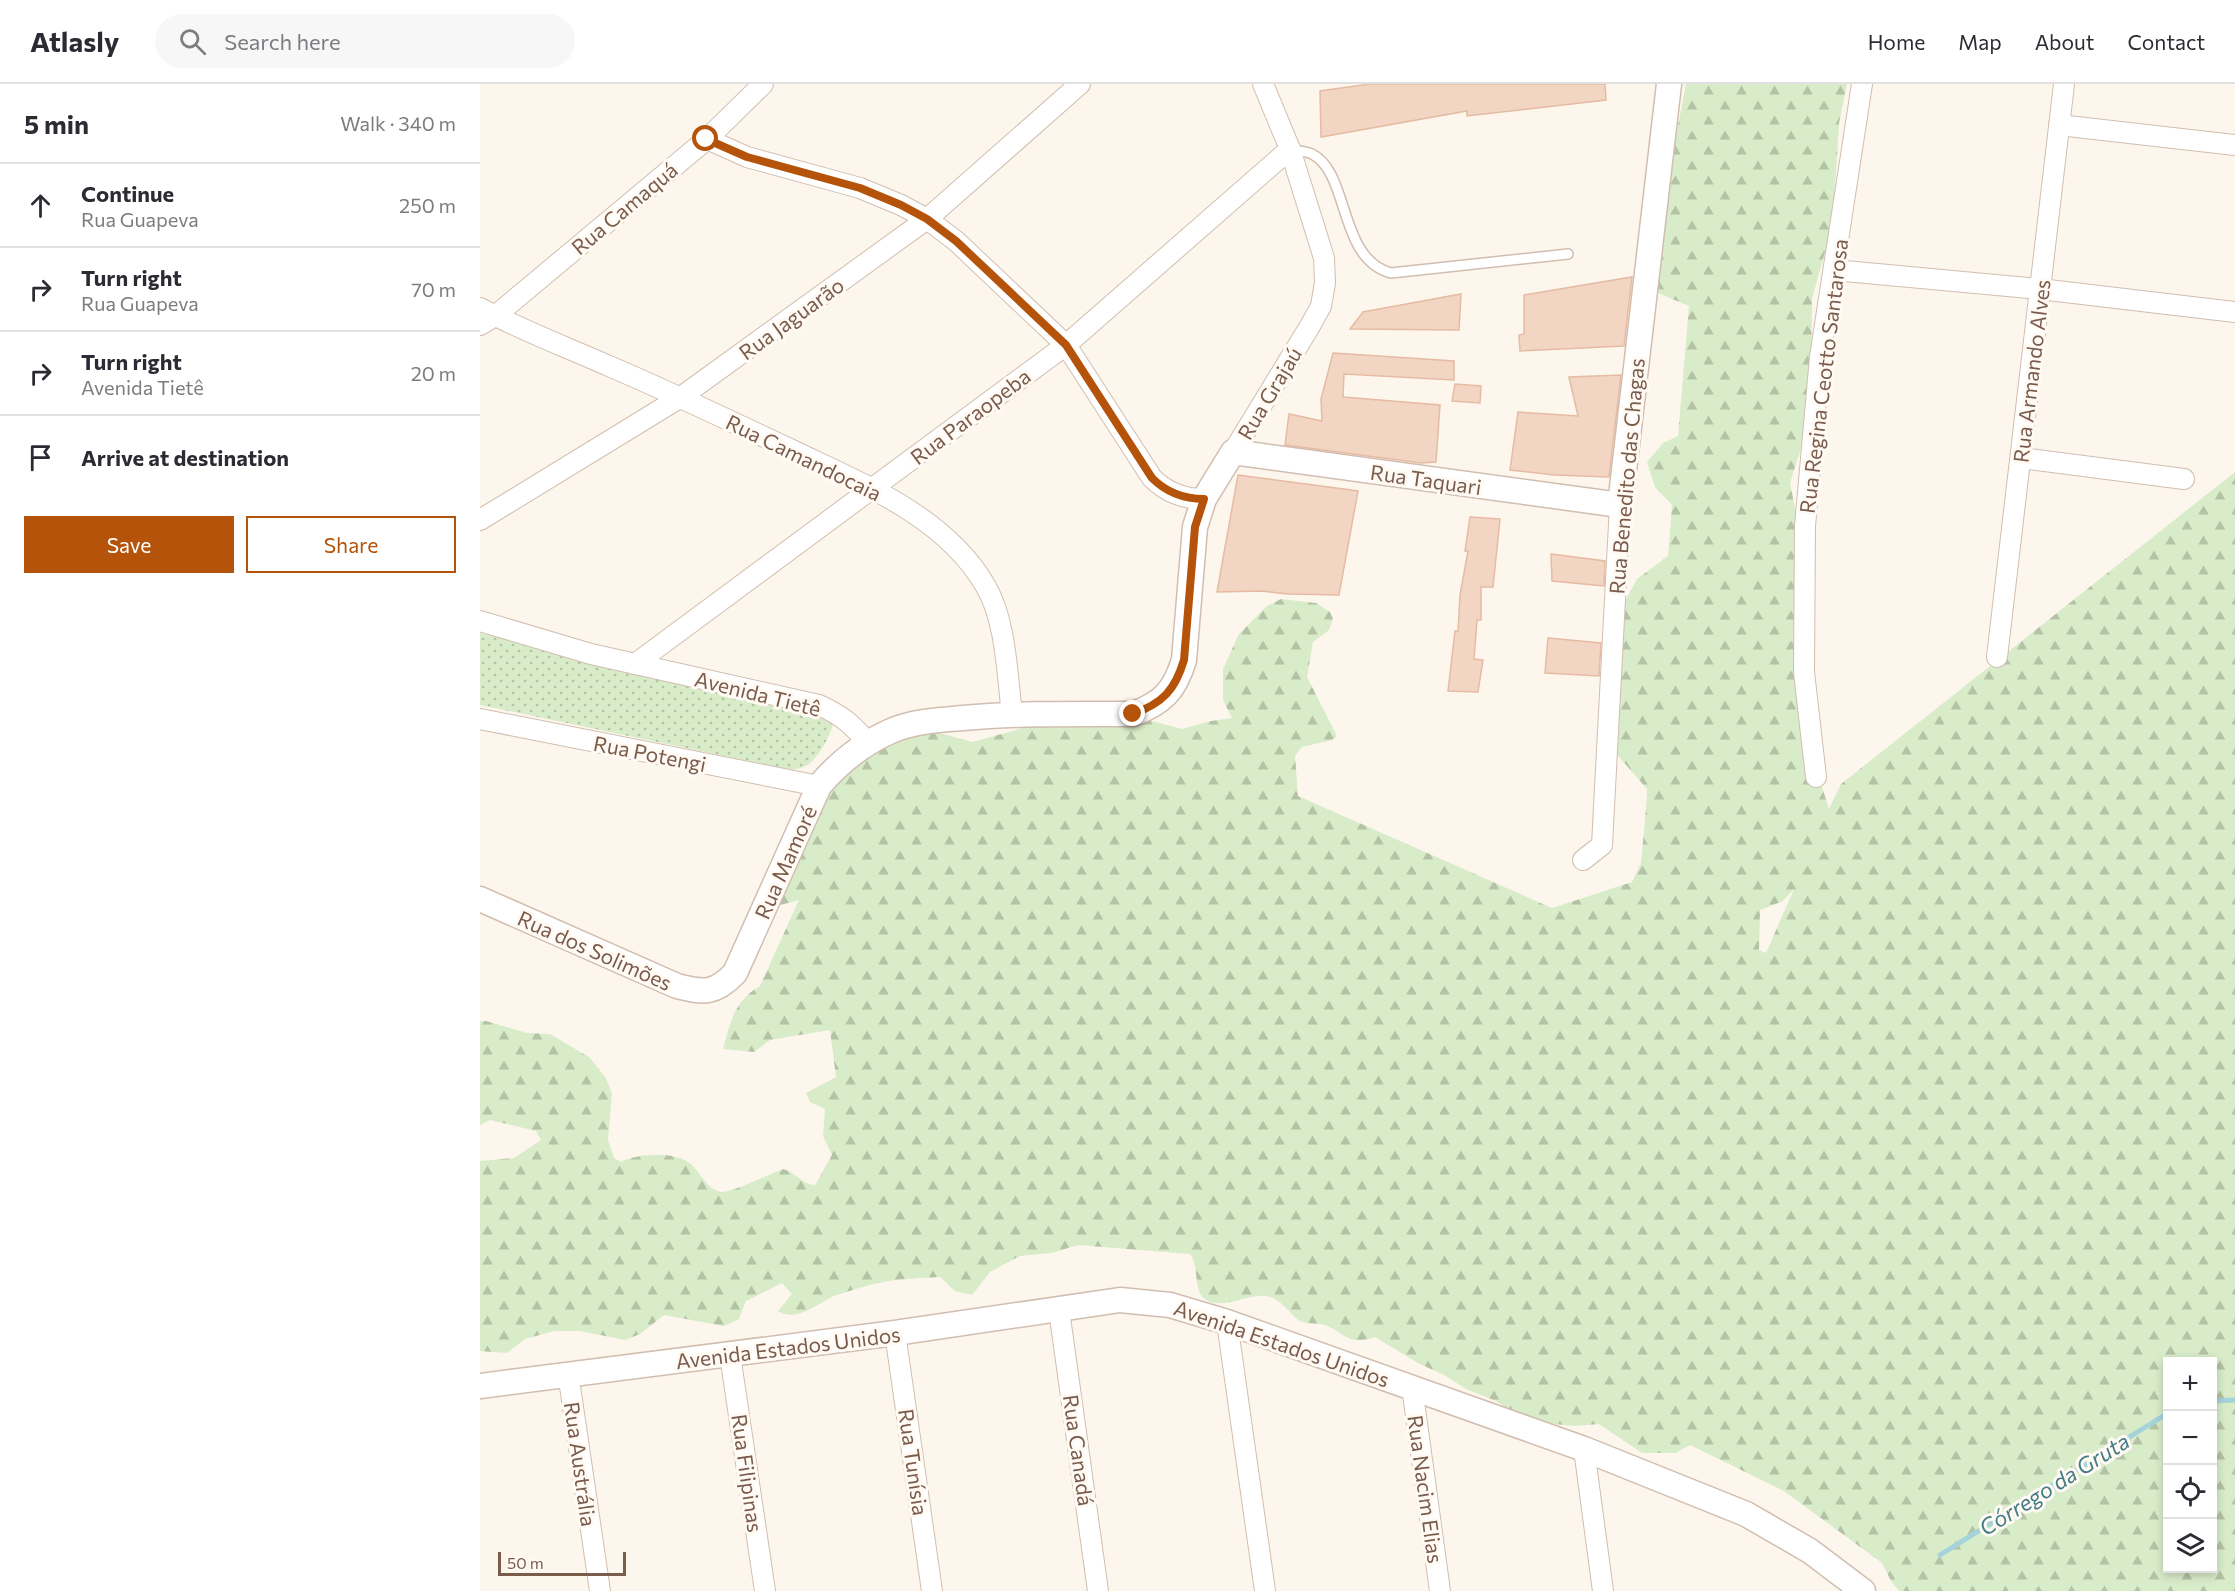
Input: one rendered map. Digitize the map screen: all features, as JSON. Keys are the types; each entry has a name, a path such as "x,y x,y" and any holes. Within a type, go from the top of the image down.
{"street":[{"name":"Rua Camaquá","path":"485,316 706,139 763,84"},
{"name":"Rua Jaguarão","path":"480,520 681,397 927,219 1080,84"},
{"name":"Rua Grajaú","path":"1012,714 1133,714 1151,708 1166,696 1178,680 1184,660 1195,527 1204,499 1310,326 1321,306 1325,284 1324,258 1290,149 1263,84"},
{"name":"Rua Benedito das Chagas","path":"1583,860 1602,845 1620,505 1669,84"},
{"name":"Rua Regina Ceotto Santarosa","path":"1816,777 1804,672 1805,526 1820,357 1862,84"},
{"name":"Rua Armando Alves","path":"1997,657 2064,84"},
{"path":"2059,125 2235,145"},
{"path":"706,139 747,157 860,188 927,219 956,241 1066,345 1152,478 1161,487 1177,495 1189,499 1204,499"},
{"name":"Rua Paraopeba","path":"635,664 1066,345 1290,149"},
{"path":"1834,270 2040,289 2235,312"},
{"name":"Rua Camandocaia","path":"485,316 681,397 873,489 933,527 965,557 986,586 997,614 1012,714"},
{"name":"Rua Taquari","path":"1233,452 1620,505"},
{"path":"2021,458 2184,479"},
{"name":"Avenida Tietê","path":"480,621 591,654 819,705 838,714 851,724 867,742"},
{"path":"867,742 893,730 924,721 1012,714"},
{"name":"Rua Potengi","path":"480,719 819,786"},
{"name":"Rua Mamoré","path":"713,990 724,984 735,973 819,786 834,768 867,742"},
{"name":"Rua dos Solimões","path":"480,899 677,986 697,991 713,990"},
{"name":"Avenida Estados Unidos","path":"480,1386 895,1333 1120,1300 1170,1305 1227,1322 1584,1449 1746,1514 1810,1551 1863,1591"},
{"name":"Rua Canadá","path":"1059,1310 1098,1591"},
{"path":"1227,1322 1265,1591"},
{"name":"Rua Tunísia","path":"895,1333 932,1591"},
{"name":"Rua Filipinas","path":"730,1355 765,1591"},
{"name":"Rua Austrália","path":"568,1373 600,1591"},
{"name":"Rua Nacim Elias","path":"1412,1387 1440,1591"},
{"path":"1584,1449 1603,1591"}],"lane":[{"path":"1290,149 1312,154 1324,164 1358,248 1380,270 1391,273 1568,254"}],"green space":[{"path":"1686,84 1847,84 1839,123 1833,223 1812,299 1811,417 1790,483 1799,529 1815,765 1829,809 1841,784 2235,472 2235,1591 1899,1591 1882,1563 1784,1491 1690,1445 1676,1453 1642,1453 1599,1424 1574,1426 1545,1423 1518,1415 1496,1401 1466,1389 1444,1375 1418,1363 1375,1337 1353,1340 1325,1325 1301,1322 1274,1298 1254,1296 1213,1303 1206,1300 1199,1291 1195,1265 1190,1254 1078,1245 1051,1253 1020,1256 990,1272 972,1295 955,1291 940,1277 896,1280 834,1296 807,1311 793,1315 778,1311 792,1294 782,1283 746,1301 739,1319 724,1326 664,1315 640,1334 625,1340 580,1331 554,1331 525,1339 507,1353 480,1351 480,1161 514,1158 541,1140 536,1131 490,1120 480,1125 480,1021 527,1033 550,1034 589,1057 606,1078 612,1094 608,1140 614,1158 621,1162 647,1155 677,1157 692,1165 708,1185 722,1192 783,1169 815,1185 832,1155 823,1136 825,1109 810,1102 806,1093 836,1077 830,1030 770,1040 754,1052 723,1049 734,1013 744,999 760,986 799,900 777,906 817,795 860,754 914,726 972,742 1031,726 1118,712 1182,729 1232,718 1223,700 1223,669 1239,634 1267,606 1281,599 1316,603 1330,612 1333,619 1329,630 1313,642 1307,677 1337,736 1332,740 1302,747 1295,756 1298,796 1552,908 1632,882 1641,863 1647,789 1613,750 1615,619 1637,579 1668,556 1672,505 1655,487 1647,462 1663,443 1678,436 1689,306 1639,285 1652,198 1676,136","holes":["1794,889 1766,953 1759,950 1760,910 1783,901"]},
{"path":"480,633 640,674 828,716 833,722 832,727 817,756 809,764 791,770 480,705"}],"building":[{"path":"1370,84 1605,84 1606,100 1467,116 1467,111 1321,137 1320,91"},
{"path":"1632,277 1624,346 1520,351 1519,335 1524,334 1524,295"},
{"path":"1461,294 1459,330 1350,329 1363,312"},
{"path":"1333,353 1454,361 1454,380 1344,374 1343,397 1440,405 1436,462 1421,463 1285,445 1289,414 1322,421 1321,399"},
{"path":"1621,375 1609,477 1554,475 1510,470 1518,412 1578,416 1569,377"},
{"path":"1455,384 1481,386 1480,403 1452,401"},
{"path":"1238,475 1358,491 1339,595 1262,591 1217,592"},
{"path":"1470,517 1500,519 1493,587 1481,587 1481,620 1477,620 1474,659 1483,660 1478,692 1448,691 1455,631 1458,631"},
{"path":"1551,554 1605,561 1604,586 1552,581"},
{"path":"1548,638 1601,643 1599,676 1545,673"}],"waterway":[{"name":"Córrego da Gruta","path":"2217,1401 2235,1400"},
{"name":"Córrego da Gruta","path":"1940,1555 2163,1416"}],"route":[{"path":"706,139 747,157 860,188 927,219 956,241 1066,345 1152,478 1161,487 1177,495 1189,499 1204,499 1195,527 1184,660 1178,680 1166,696 1151,708 1133,714"}]}
